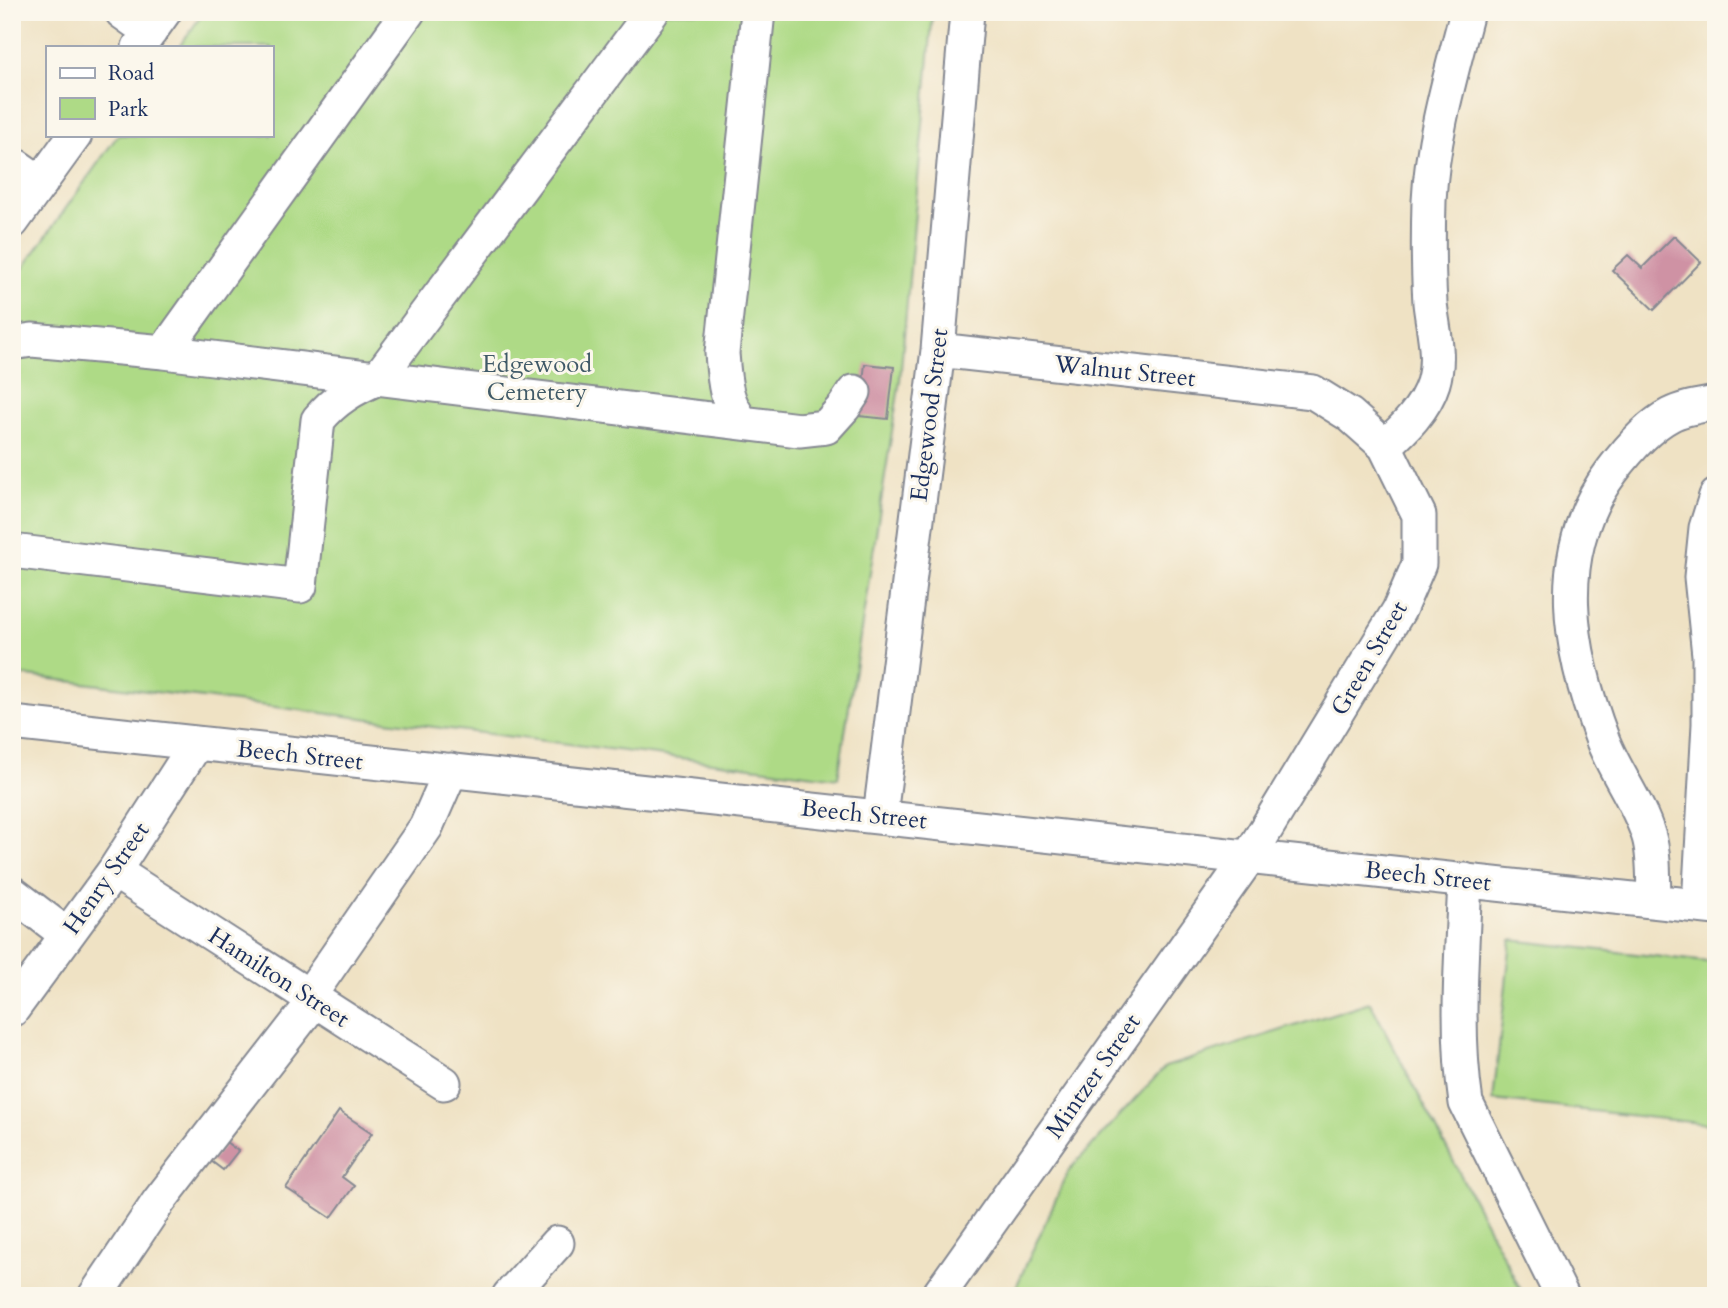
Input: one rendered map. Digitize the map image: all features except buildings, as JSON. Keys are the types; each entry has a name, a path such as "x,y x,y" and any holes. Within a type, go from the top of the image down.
{"street":[{"path":"122,12 151,31"},
{"path":"164,352 408,12"},
{"path":"12,551 300,586 318,420 328,407 345,393 378,378 652,12"},
{"path":"743,423 733,412 724,387 722,353 758,12"},
{"name":"Edgewood Street","path":"880,816 938,350 967,12"},
{"path":"1385,446 1410,425 1433,384 1437,352 1430,303 1429,199 1440,128 1467,12"},
{"path":"12,222 74,136"},
{"path":"12,163 41,183"},
{"path":"12,343 32,340 164,352 799,430 826,427 854,392"},
{"name":"Walnut Street","path":"938,350 1313,392"},
{"name":"Green Street","path":"1249,857 1399,610 1419,564 1419,514 1385,446 1350,415 1313,392"},
{"path":"1654,901 1653,858 1649,837 1604,742 1582,676 1574,642 1570,606 1572,575 1579,540 1590,509 1604,481 1623,456 1670,415 1692,407 1716,403"},
{"path":"1707,907 1709,655 1701,577 1706,528 1716,496"},
{"name":"Beech Street","path":"12,723 1707,907"},
{"name":"Henry Street","path":"12,1010 114,871 196,744"},
{"path":"95,1296 159,1201 312,998 426,827 451,770"},
{"name":"Mintzer Street","path":"938,1296 1249,857"},
{"name":"Hamilton Street","path":"114,871 444,1083"},
{"path":"1465,880 1460,988 1461,1072 1466,1103 1562,1296"},
{"path":"12,893 67,935"},
{"path":"509,1296 557,1243"}],"green space":[{"name":"Edgewood Cemetery","path":"204,12 933,12 900,380 838,778 12,674 12,284 117,136 273,136 273,46 180,46"},
{"path":"1511,940 1716,963 1716,1125 1493,1100"},
{"path":"1370,1002 1524,1296 1012,1296 1069,1170 1165,1067"}]}
